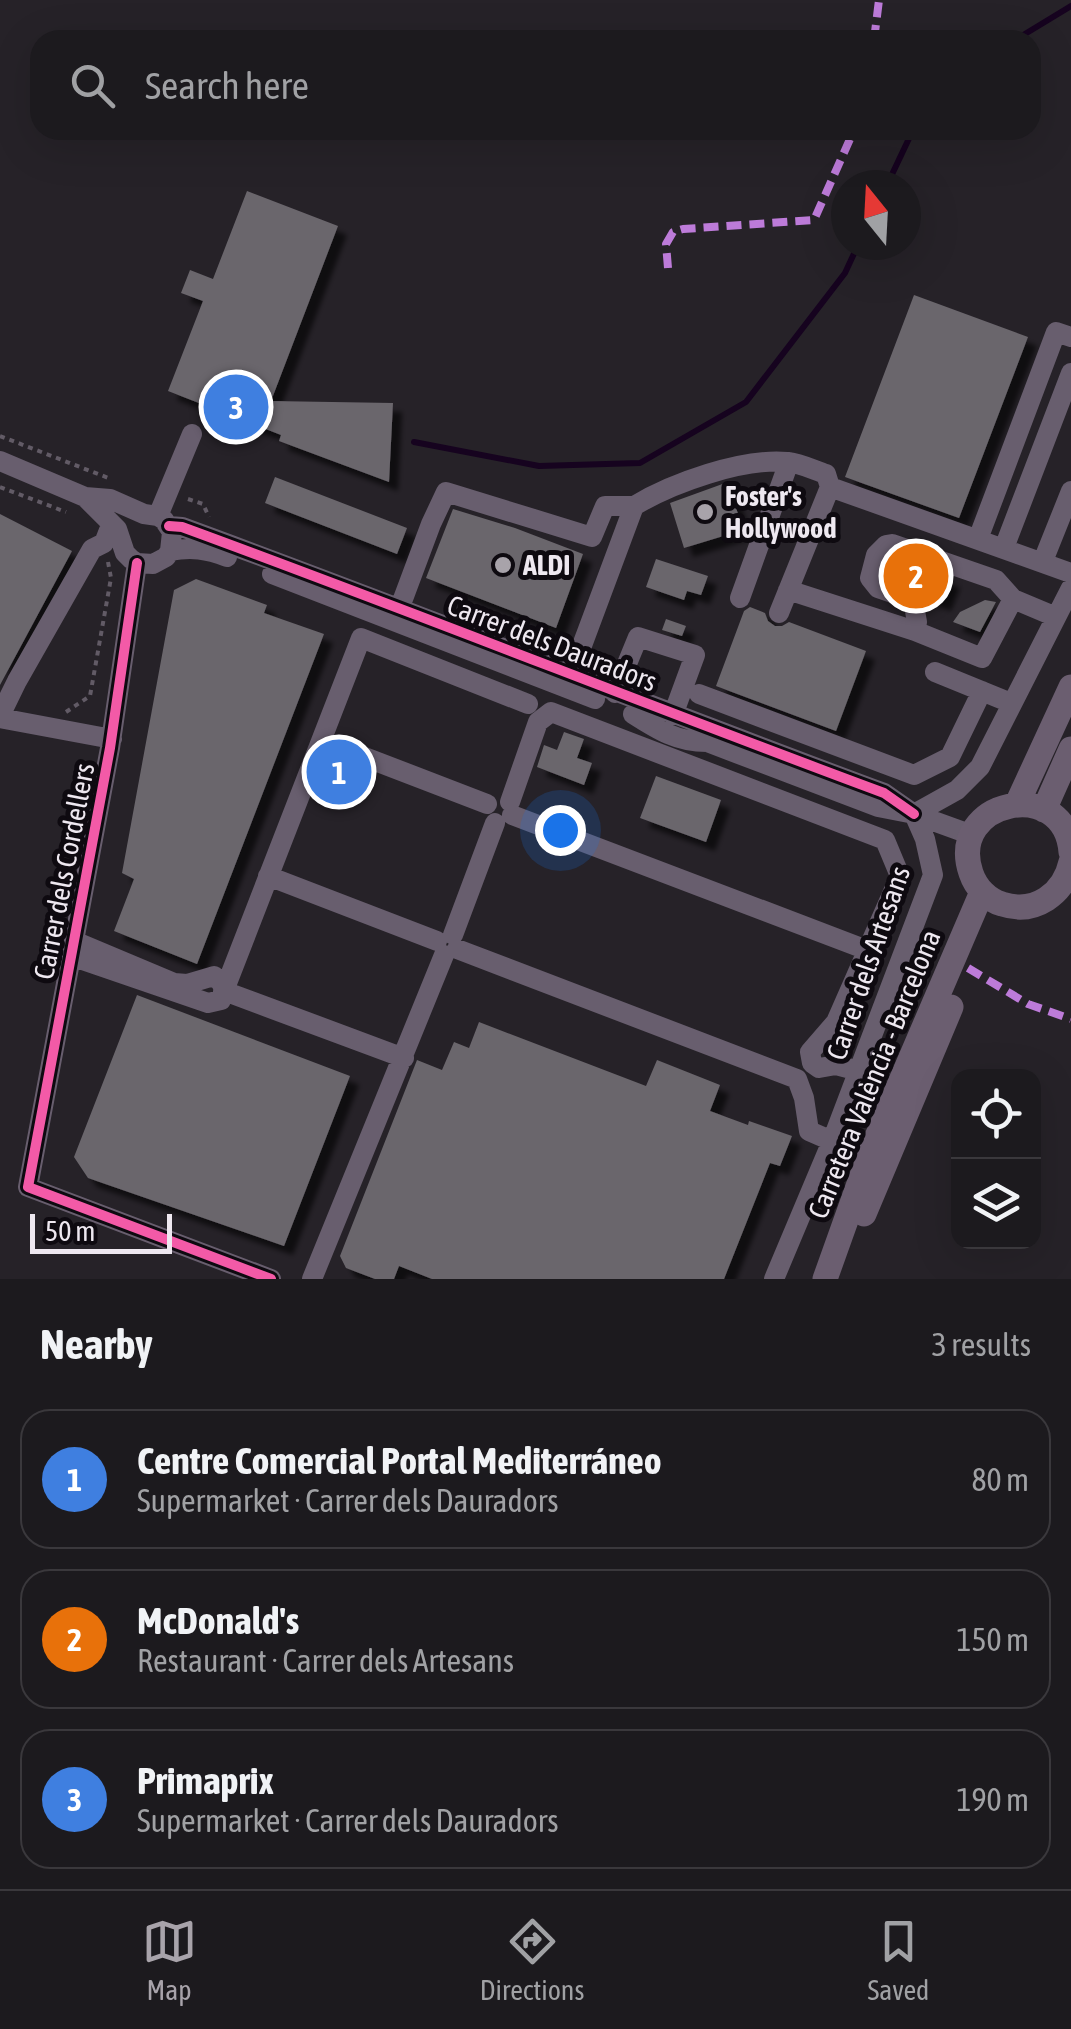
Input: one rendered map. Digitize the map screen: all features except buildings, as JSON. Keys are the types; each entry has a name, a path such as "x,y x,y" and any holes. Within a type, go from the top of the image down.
{"main road":[{"path":"1017,804 1071,687"},
{"path":"1044,810 1071,749"},
{"path":"1071,852 1064,828 1053,816 1038,807 1017,804 988,814 976,827 967,861 972,878 989,898 1014,908 1046,901 1068,876 1071,862"},
{"name":"Carretera València - Barcelona","path":"825,1279 870,1152 989,898"},
{"name":"Carretera València - Barcelona","path":"837,1279 989,898"}],"street":[{"path":"978,539 1056,332 1071,337"},
{"path":"1004,548 1071,373"},
{"path":"157,519 192,434"},
{"name":"Carrer dels Dauradors","path":"0,462 85,497 110,499 400,607 884,794 914,814"},
{"path":"740,598 789,462"},
{"path":"400,607 446,492 592,537 605,506 634,506 659,491 746,464 789,462 826,474 830,487 780,613"},
{"path":"830,487 1071,572"},
{"path":"1043,561 1071,491"},
{"name":"Carrer dels Dauradors","path":"85,497 113,538"},
{"path":"570,675 634,506"},
{"path":"112,739 0,717 92,549 113,538 136,516 157,519 173,538 166,557 152,564 137,563 113,538"},
{"path":"914,631 917,622 912,600 878,588 870,578 876,555 886,544 996,580 1013,599 1056,617"},
{"name":"Carrer dels Dauradors","path":"170,551 208,550 668,727 680,718"},
{"name":"Carrer dels Cordellers","path":"137,563 112,739 28,1186 270,1279"},
{"path":"914,814 957,790 980,766 1071,588"},
{"path":"788,590 982,658 1013,599"},
{"path":"616,692 638,637 695,655 680,718"},
{"path":"224,990 361,638 528,704"},
{"path":"458,648 469,666 511,683 530,709 500,808"},
{"path":"935,672 1011,703"},
{"path":"698,694 914,775 950,758 982,691"},
{"path":"312,1279 404,1058 500,808 538,722 551,712 885,840 900,876 836,1022 810,1052 812,1063 819,1068 859,1070"},
{"name":"Carrer dels Dauradors","path":"633,714 664,733 689,742 707,742 878,808 914,814 972,836"},
{"path":"323,740 867,950"},
{"name":"Carrer dels Artesans","path":"774,1279 832,1141 934,874 914,814"},
{"path":"268,876 797,1079 809,1131 832,1141"},
{"path":"73,948 174,983 187,984 214,976 224,990"},
{"path":"224,990 404,1058"}],"path":[{"path":"0,487 66,512"},
{"path":"56,719 90,696 111,578 113,538"}],"waterway":[{"path":"1031,30 1071,6"},
{"path":"894,170 908,140"},
{"path":"414,442 539,466 640,463 746,402 851,260"}],"marked path":[{"path":"875,30 879,0"},
{"path":"668,268 666,244 673,232 814,220 850,140"},
{"path":"968,968 1028,1004 1071,1019"}],"cycle path":[{"path":"169,526 182,527 884,793 914,814"},
{"path":"137,563 110,748 28,1187 271,1279"}],"place":[{"name":"Primaprix","path":"236,407"},
{"name":"Foster's Hollywood","path":"705,512"},
{"name":"ALDI","path":"503,565"},
{"name":"McDonald's","path":"916,576"},
{"name":"Centre Comercial Portal Mediterráneo","path":"339,772"}]}
